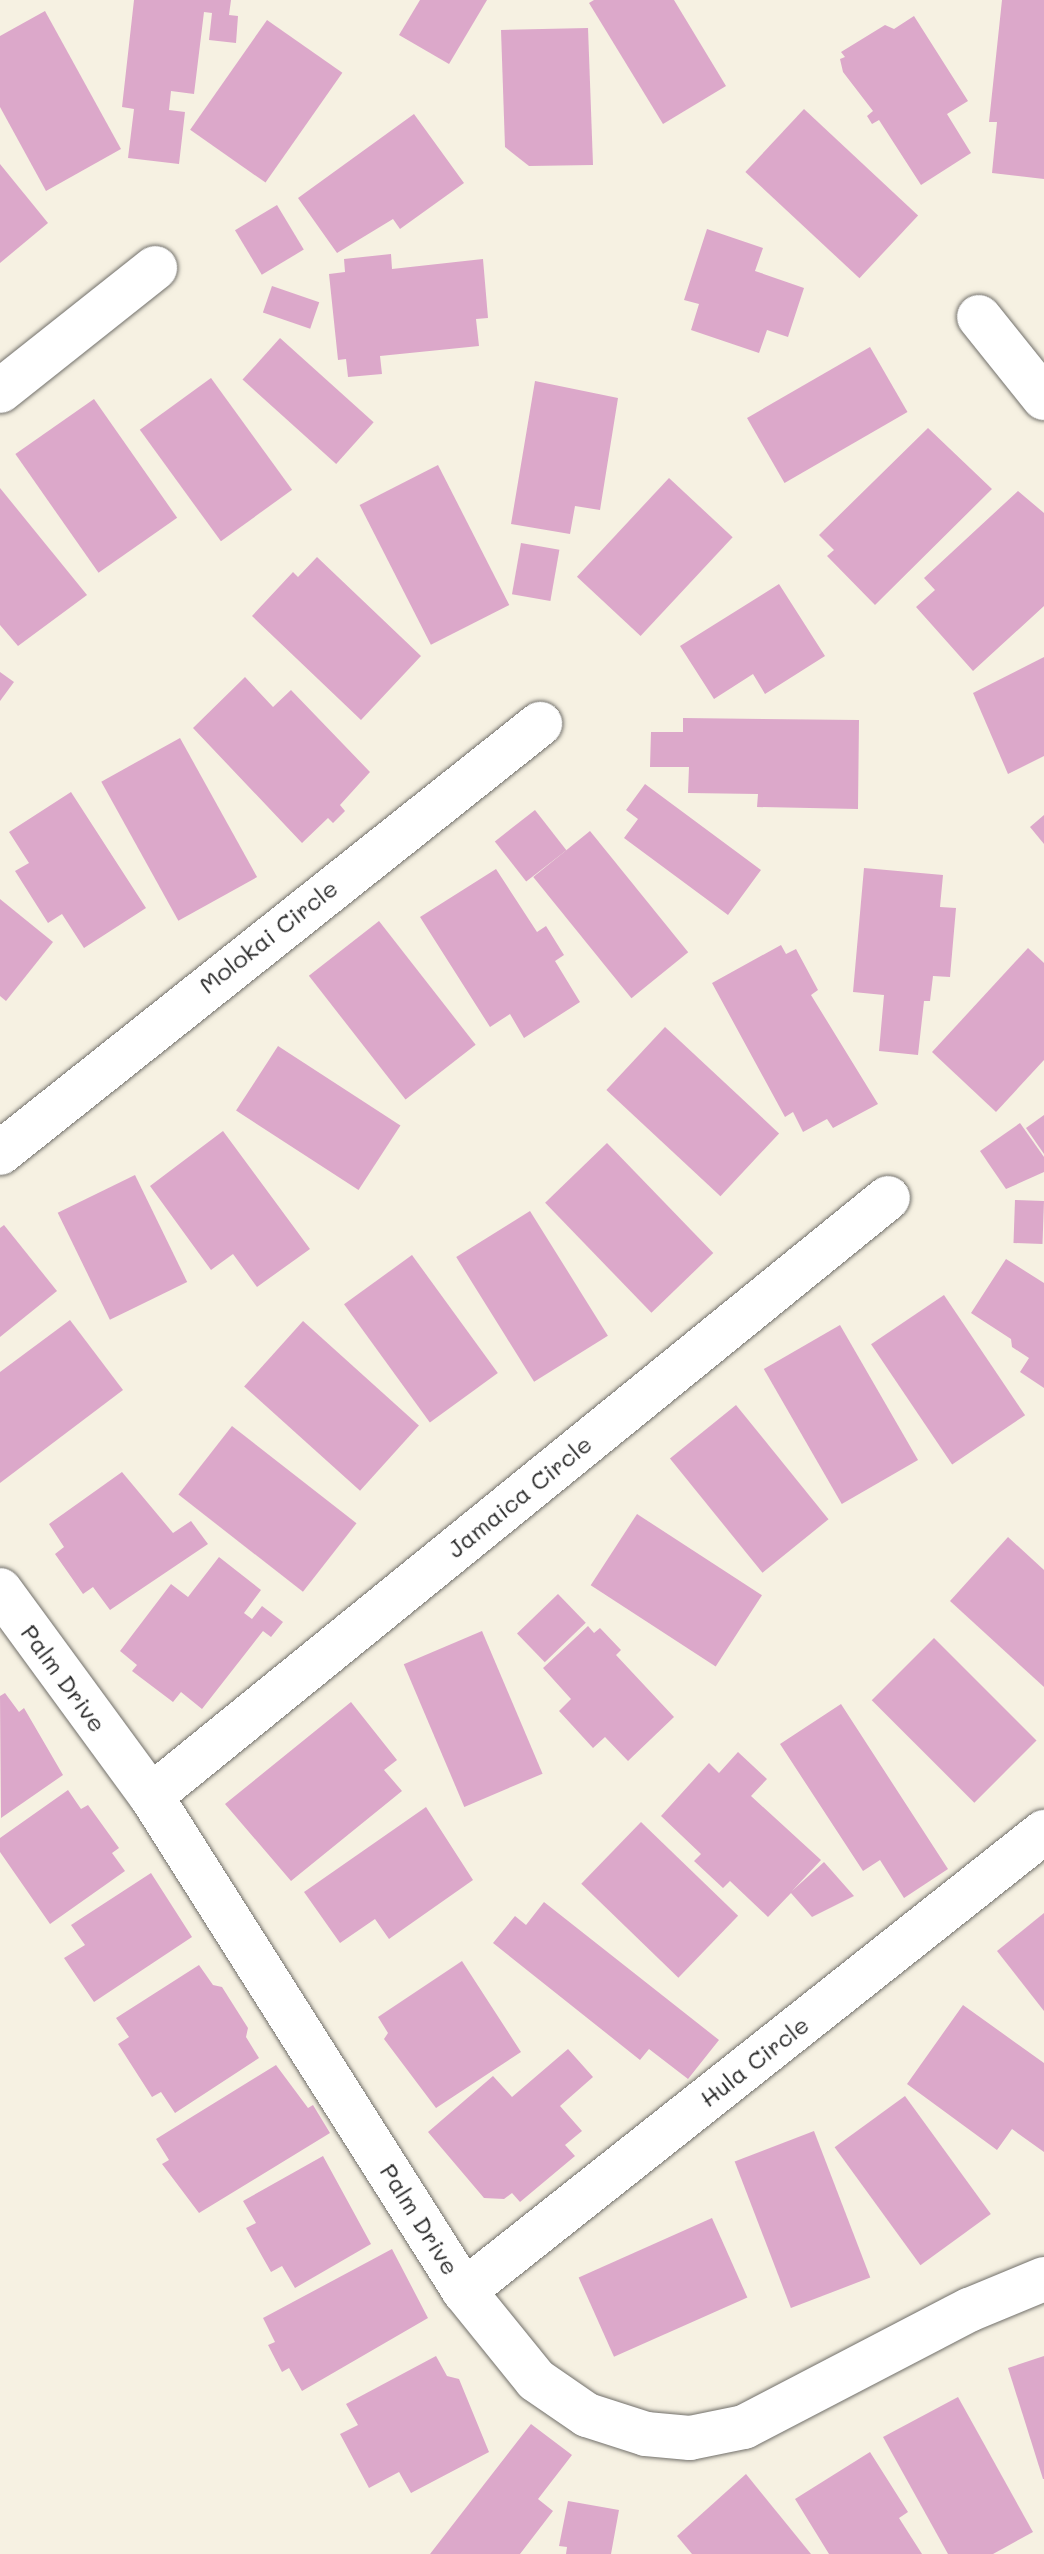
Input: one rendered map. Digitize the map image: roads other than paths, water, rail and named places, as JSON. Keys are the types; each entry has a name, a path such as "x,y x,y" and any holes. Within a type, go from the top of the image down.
{"street":[{"path":"0,391 155,268"},
{"path":"979,317 1044,398"},
{"name":"Molokai Circle","path":"0,1153 540,724"},
{"name":"Jamaica Circle","path":"151,1796 888,1198"},
{"name":"Palm Drive","path":"0,1590 151,1796 307,2034 464,2291 536,2380 587,2415 646,2434 690,2438 744,2427 969,2310 1044,2279"},
{"name":"Hula Circle","path":"464,2291 1044,1832"}]}
